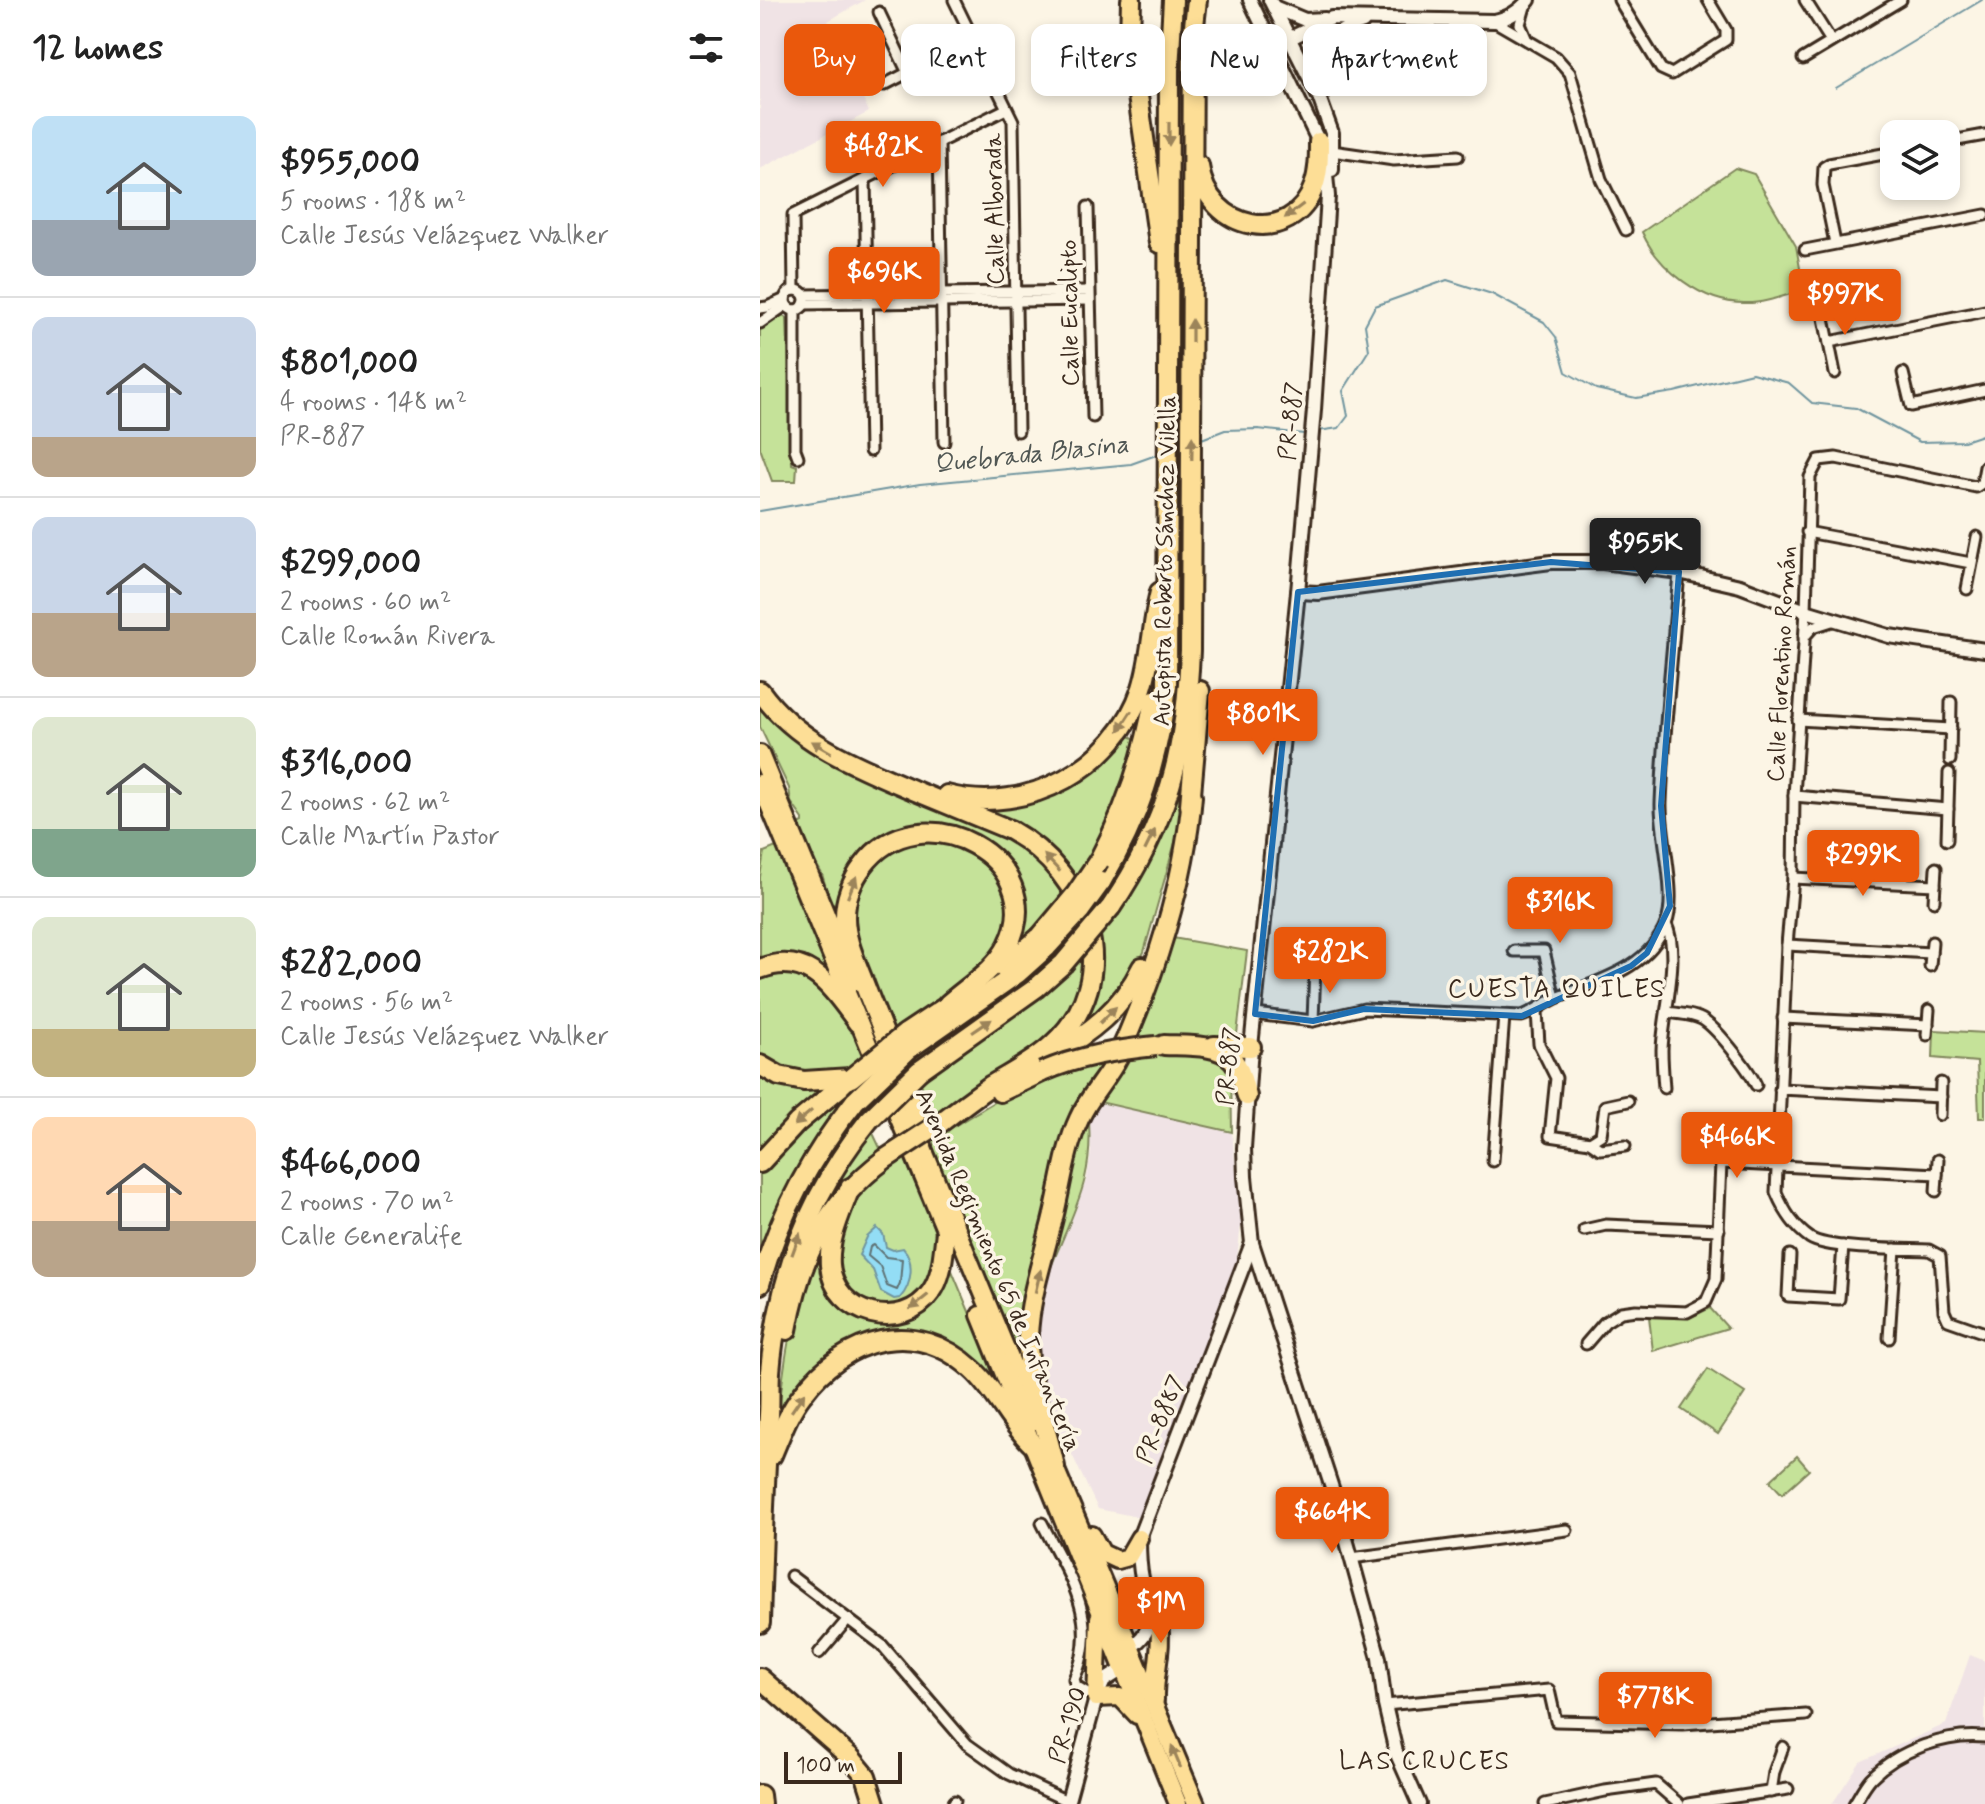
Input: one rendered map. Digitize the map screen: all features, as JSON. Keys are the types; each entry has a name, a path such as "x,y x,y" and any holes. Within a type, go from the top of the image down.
{"highway":[{"path":"1131,0 1130,40 1170,332"},
{"name":"Autopista Roberto Sánchez Vilella","path":"760,1284 773,1241 795,1189 822,1143 907,1042 1018,973 1043,942 1080,911 1101,882 1136,817 1149,780 1161,733 1167,686 1169,70 1173,0"},
{"name":"Autopista Roberto Sánchez Vilella","path":"770,1403 777,1315 793,1250 829,1174 869,1120 919,1071 1036,988 1063,964 1111,907 1135,870 1161,816 1183,739 1190,650 1193,34 1197,0"},
{"path":"1193,140 1200,176 1211,200 1231,218 1258,225 1288,217 1307,200 1326,147"},
{"path":"1055,1467 1029,1366 1028,1337 1078,1121 1117,1058 1163,936 1183,865 1200,709 1201,662 1199,510 1191,486"},
{"path":"893,781 970,800 1000,800 1044,790 1084,768 1123,726 1139,698 1148,667 1155,610 1167,566"},
{"path":"948,1004 1043,942 1099,860 1121,815 1145,744 1156,684 1167,566"},
{"path":"760,691 812,742 893,781 1017,834 1046,856 1076,895 1087,922 1092,947 1084,998 1060,1037 885,1159 850,1188 822,1225 792,1305 770,1403 760,1623"},
{"path":"1018,1069 1047,1058 1086,1035 1110,1015 1127,994 1156,933 1192,796"},
{"path":"760,1163 797,1123 851,1078 907,1042 1006,950 1016,918 1013,895 999,865 979,847 950,834 925,832 909,835 879,849 862,866 850,889 845,915 850,946 915,1110 922,1146"},
{"path":"760,969 782,964 815,972 837,993 858,1023"},
{"path":"940,1123 1042,1072 1105,1052 1160,1045 1251,1047"},
{"path":"1160,1045 1203,1047 1224,1053 1236,1064 1247,1096"},
{"path":"760,1065 779,1076 804,1081 851,1078"},
{"path":"850,1188 831,1245 830,1267 842,1295 858,1309 880,1316 893,1315 905,1313 923,1302 937,1283 941,1271 946,1232"},
{"path":"765,1472 787,1418 809,1386 843,1355 882,1340 921,1341 960,1358 985,1381 1020,1433 1033,1445"},
{"path":"760,1678 851,1758 866,1776 875,1804"},
{"path":"760,1690 851,1771 860,1784 866,1804"},
{"path":"760,1795 761,1804"}],"main road":[{"name":"Avenida Regimiento 65 de Infantería","path":"760,754 1196,1804"},
{"name":"Avenida Regimiento 65 de Infantería","path":"760,783 1178,1804"},
{"path":"1067,1497 1102,1553 1109,1559 1128,1557 1139,1538"},
{"path":"1100,1612 1096,1698 1120,1697 1146,1726"},
{"path":"1151,1616 1159,1623 1161,1644 1155,1672 1156,1710"}],"street":[{"name":"Calle Alborada","path":"954,0 966,24"},
{"name":"PR-887","path":"1250,0 1263,24"},
{"path":"1619,0 1666,73 1672,74 1726,40 1727,36 1708,0"},
{"path":"1805,0 1831,41"},
{"path":"1271,3 1305,20 1494,21 1507,18 1528,1"},
{"path":"1528,1 1520,24 1528,40"},
{"path":"1803,59 1897,1"},
{"name":"PR-887","path":"1271,3 1303,65"},
{"path":"879,12 901,58"},
{"path":"1289,39 1332,18"},
{"path":"1362,24 1374,19"},
{"path":"1494,21 1556,57 1570,73 1601,179 1626,230"},
{"name":"PR-887","path":"1287,71 1326,147"},
{"name":"Calle Alborada","path":"1000,96 1013,121 1018,431"},
{"name":"PR-887","path":"1318,96 1332,133 1324,154 1327,212 1298,592 1251,1047 1245,1164 1252,1243 1311,1417 1351,1558 1379,1658 1385,1705 1396,1752 1419,1804"},
{"path":"798,457 795,449 793,215 1006,109"},
{"path":"1960,139 1985,135"},
{"path":"939,142 944,442"},
{"path":"1326,147 1394,160 1458,156"},
{"path":"1835,243 1821,175 1824,167 1880,155"},
{"path":"865,179 870,451"},
{"name":"Calle Eucalipto","path":"1088,207 1093,417"},
{"path":"1805,250 1985,215"},
{"path":"760,308 794,300 1088,296"},
{"path":"762,320 794,300"},
{"path":"1822,308 1835,373"},
{"path":"1829,342 1985,311"},
{"path":"1903,373 1911,406 1985,390"},
{"name":"Calle Florentino Román","path":"1985,467 1982,483 1976,487 1836,458 1819,460 1810,477 1776,1192 1783,1209 1811,1239 1843,1246 1929,1250 1940,1256 1944,1311 1948,1320 1985,1333"},
{"path":"1807,532 1971,563"},
{"path":"1967,589 1977,537"},
{"path":"1298,592 1318,593 1551,562 1603,562 1679,572 1740,586 1806,611 1889,636 1985,650"},
{"path":"1255,1014 1313,1021 1364,1009 1522,1016 1537,1011 1555,998 1631,966 1647,953 1666,924 1670,906 1661,806 1679,572"},
{"path":"1804,637 1813,627 1835,620"},
{"path":"1950,760 1951,702"},
{"path":"1798,720 1951,729"},
{"path":"1947,840 1949,773"},
{"path":"1794,796 1948,809"},
{"path":"1934,901 1936,868"},
{"path":"1793,878 1935,885"},
{"path":"1664,1088 1662,1049 1668,1012 1672,936 1666,924"},
{"path":"1930,966 1932,942"},
{"path":"1787,945 1931,953"},
{"path":"1514,951 1544,951 1555,998"},
{"path":"1313,1021 1315,967"},
{"path":"1783,1018 1927,1030 1929,1010"},
{"path":"1537,1011 1539,1044 1556,1078 1550,1136 1579,1139 1600,1149 1625,1146"},
{"path":"1668,1012 1700,1018 1715,1029 1756,1085"},
{"path":"1493,1161 1504,1016"},
{"path":"1940,1115 1941,1083"},
{"path":"1780,1089 1941,1097"},
{"path":"1590,1142 1601,1135 1605,1106 1628,1101"},
{"path":"1600,1149 1600,1161"},
{"path":"1707,1154 1721,1163 1937,1174"},
{"path":"1936,1191 1938,1160"},
{"path":"1586,1344 1605,1322 1621,1312 1687,1312 1706,1302 1716,1279 1721,1163"},
{"path":"1584,1230 1606,1225 1719,1230"},
{"name":"PR-8887","path":"1151,1616 1142,1578 1139,1538 1252,1243"},
{"path":"1790,1255 1788,1296 1839,1299 1843,1246"},
{"path":"1889,1338 1895,1249"},
{"path":"1042,1523 1074,1586 1085,1623 1081,1663 1074,1679 1076,1686 1096,1698"},
{"path":"1351,1558 1567,1530"},
{"path":"791,1576 882,1645 967,1744 1009,1774 1067,1802"},
{"path":"1130,1648 1144,1639 1151,1616"},
{"path":"819,1653 848,1619"},
{"name":"PR-190","path":"1067,1802 1096,1698 1104,1681 1123,1669"},
{"path":"1385,1705 1549,1690 1556,1721 1683,1724 1806,1715"},
{"path":"1854,1804 1870,1780 1889,1763 1937,1741 1968,1735 1985,1737"},
{"path":"1771,1792 1783,1747"},
{"path":"1545,1804 1656,1784 1679,1804"},
{"path":"1688,1804 1788,1789"}],"highlighted area":[{"path":"1551,562 1679,572 1661,806 1670,906 1647,953 1631,966 1522,1016 1364,1009 1313,1021 1255,1014 1298,592"}],"shaded area":[{"path":"760,0 865,0 828,21 829,24 784,24 784,96 862,96 869,112 760,169"},
{"path":"1095,1101 1232,1132 1241,1224 1236,1267 1138,1517 1098,1509 1043,1394 1035,1359 1041,1299 1087,1178 1091,1152 1088,1111"},
{"path":"1970,1655 1985,1661 1985,1804 1832,1804 1860,1762 1946,1724"}],"green space":[{"path":"1735,168 1754,174 1796,246 1804,290 1751,303 1713,297 1670,271 1649,246 1642,232"},
{"path":"783,315 787,318 792,464 797,466 796,481 772,481 760,448 760,330"},
{"path":"760,701 770,714 1024,846 1068,892 1012,952 1020,929 991,850 895,833 837,918 822,874 794,826 803,819 791,802 789,788 760,727"},
{"path":"1125,734 1136,739 1125,777 1104,830 1075,881 1065,866 1042,844 1015,827 970,806 1011,805"},
{"path":"1189,751 1185,807 1144,952 1126,987 1081,1027 1090,1012 1097,984 1097,939 1124,903 1155,849 1172,809"},
{"path":"952,841 985,862 996,873 1007,903 1006,925 999,945 969,981 892,1035 855,947 850,918 867,868 904,842"},
{"path":"781,845 834,977 760,963 760,877 764,852"},
{"path":"1074,927 1078,938 1055,963 908,1071 905,1062"},
{"path":"1167,937 1247,951 1234,1038 1162,1035 1133,1040"},
{"path":"1086,952 1080,986 1063,1023 1032,1054 935,1115 920,1082 1027,1004"},
{"path":"779,971 804,974 846,1016 864,1057 843,1072 798,1075 760,1058 760,977"},
{"path":"1934,1030 1985,1033 1985,1118 1979,1118 1977,1062 1933,1058"},
{"path":"1158,1053 1210,1053 1231,1067 1232,1132 1095,1101 1130,1057"},
{"path":"1109,1061 1100,1076 1028,1288 1019,1331 1021,1367 928,1142 999,1099 1048,1076"},
{"path":"760,1075 794,1088 829,1088 794,1113 760,1147"},
{"path":"852,1084 854,1088 824,1124 799,1164 760,1249 760,1175 769,1161"},
{"path":"1088,1111 1090,1135 1086,1176 1039,1304 1078,1137"},
{"path":"871,1129 881,1150 863,1163 806,1234 834,1183"},
{"path":"904,1157 932,1222 939,1258 921,1299 870,1311 834,1275 832,1260 856,1196 883,1170"},
{"path":"824,1242 833,1293 900,1319 948,1261 996,1381 969,1361 872,1338 777,1424 793,1321 805,1282"},
{"path":"1710,1308 1728,1328 1653,1351 1649,1317 1689,1318"},
{"path":"1708,1369 1745,1393 1718,1434 1681,1409"},
{"path":"1797,1456 1809,1470 1782,1494 1770,1481"}],"water":[{"path":"877,1228 883,1234 886,1247 893,1250 903,1248 909,1259 909,1280 900,1298 894,1299 881,1292 873,1270 859,1255 867,1237"}],"waterway":[{"path":"1836,88 1982,0"},
{"name":"Quebrada Blasina","path":"1318,431 1339,428 1348,416 1343,391 1369,350 1365,325 1375,306 1447,280 1492,294 1544,322 1556,337 1566,372 1596,389 1636,398 1752,373 1789,383 1812,403 1856,408 1920,442 1964,441 1985,434"},
{"name":"Quebrada Blasina","path":"1199,440 1225,430 1258,429 1304,434"},
{"name":"Quebrada Blasina","path":"760,511 920,484 1131,464 1159,454"}],"district":[{"name":"CUESTA QUILES","path":"1557,988"},
{"name":"LAS CRUCES","path":"1425,1760"}]}
